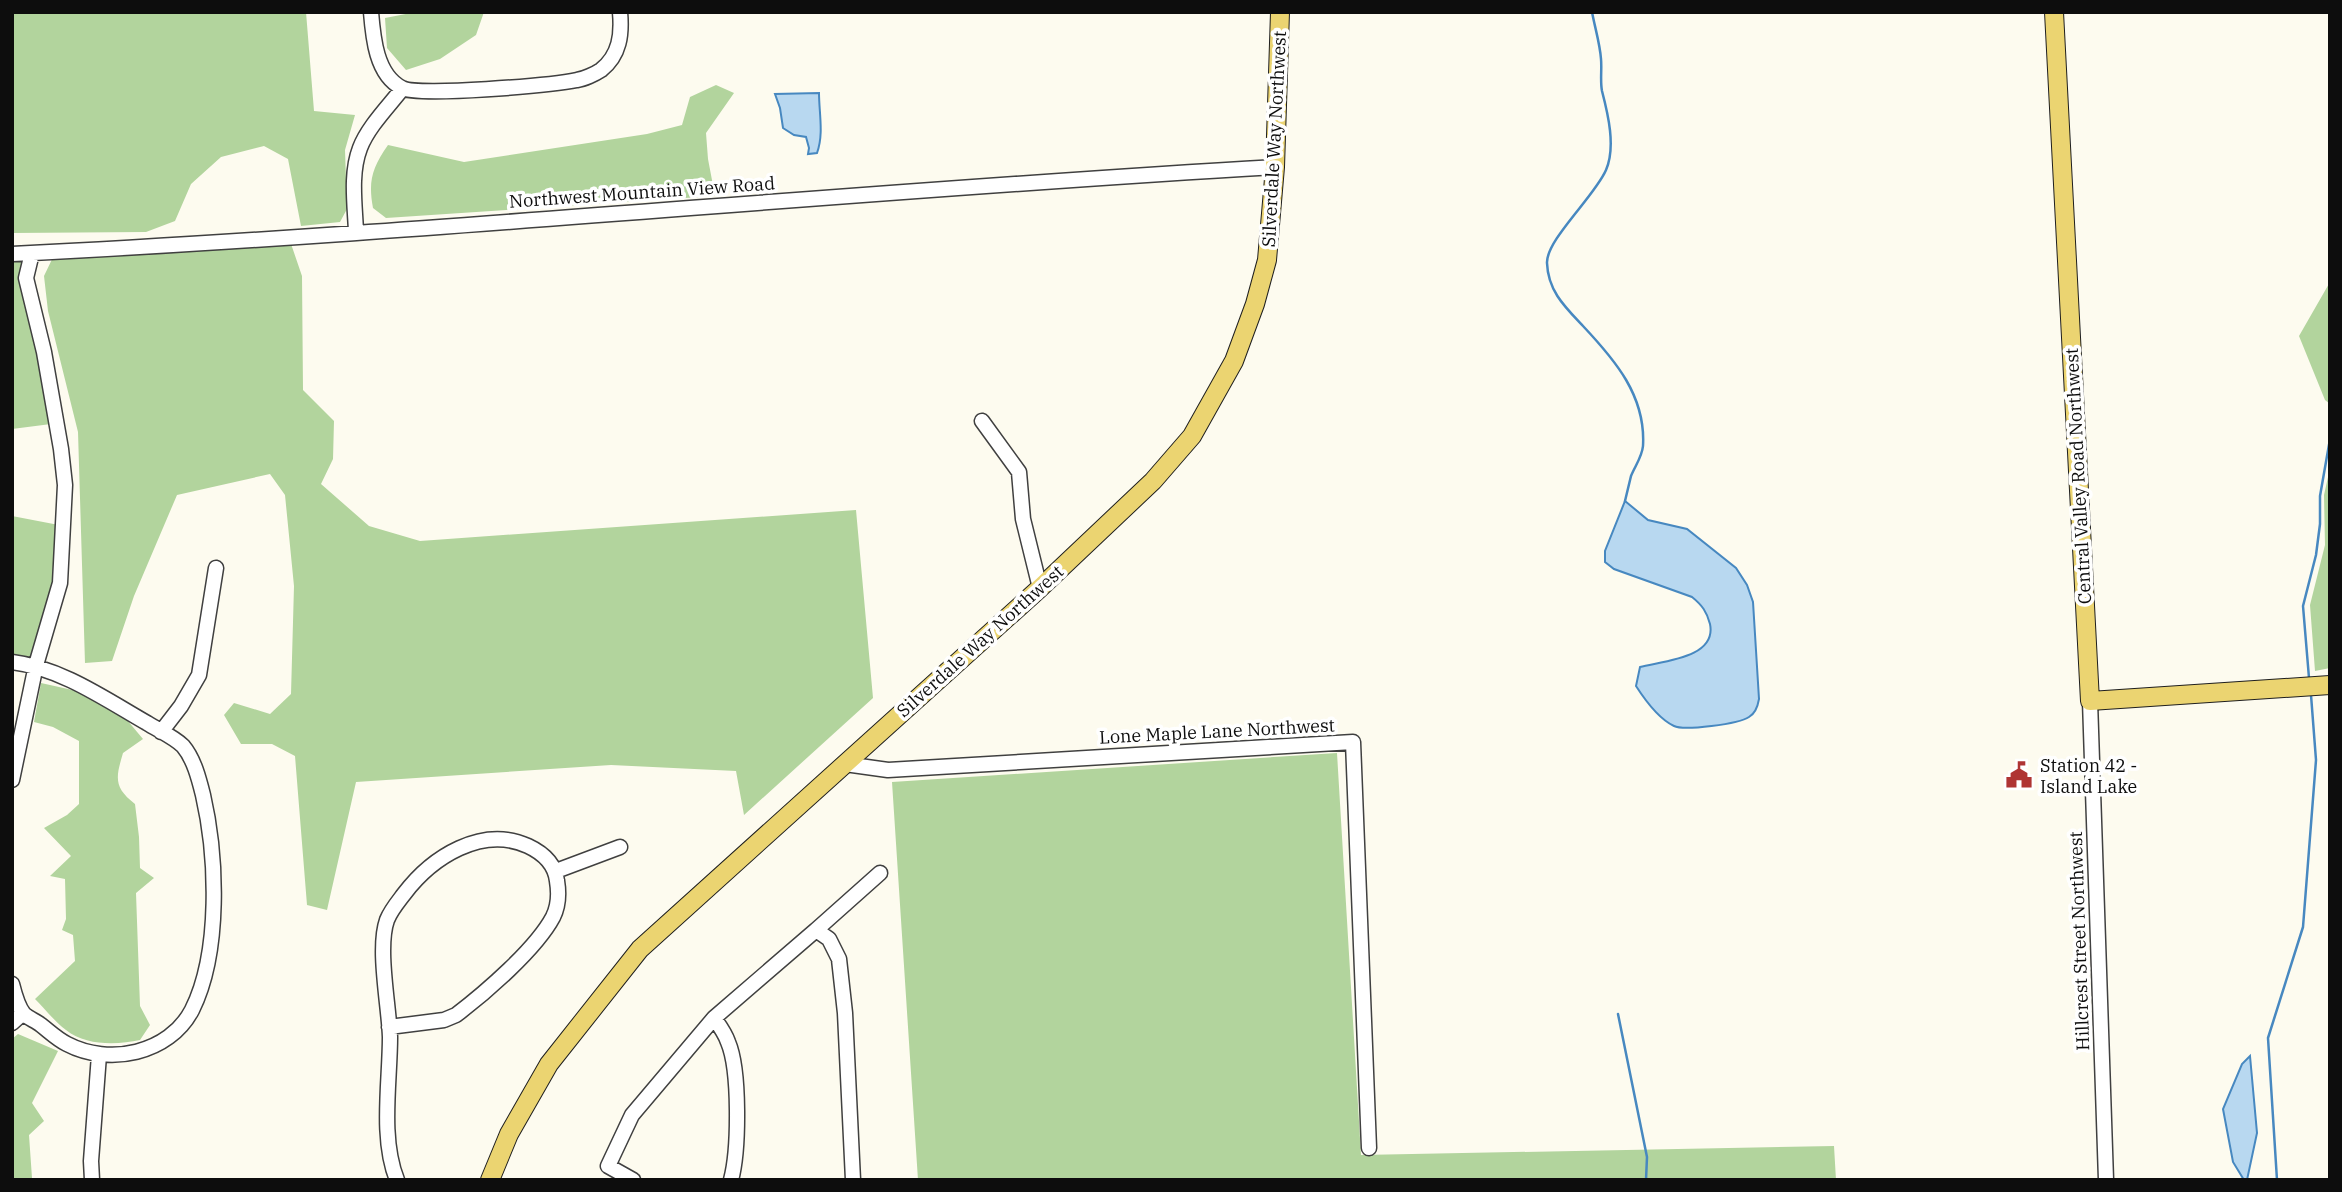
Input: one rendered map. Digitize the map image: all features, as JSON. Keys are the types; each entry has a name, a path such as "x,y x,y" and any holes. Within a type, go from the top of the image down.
{"main road":[{"name":"Silverdale Way Northwest","path":"490,1180 509,1134 549,1063 626,965 655,935 1040,588 1167,465 1192,436 1219,392 1245,333 1269,250 1275,167 1280,12"},
{"name":"Central Valley Road Northwest","path":"2054,12 2090,701"},
{"path":"2090,701 2330,685"}],"street":[{"path":"371,12 372,34 386,74 402,89 437,92 580,80 602,69 616,51 621,40 621,12"},
{"path":"356,232 355,174 359,150 402,89"},
{"name":"Northwest Mountain View Road","path":"12,254 1275,167"},
{"path":"12,780 36,665 60,583 65,485 44,352 26,278 32,253"},
{"path":"982,421 1019,472 1023,519 1040,588"},
{"path":"160,732 181,706 199,674 216,568"},
{"path":"12,662 36,665 98,694 182,746 193,762 209,823 214,897 206,965 193,1008 185,1021 157,1044 114,1057 75,1049 18,1018 12,984"},
{"name":"Hillcrest Street Northwest","path":"2090,701 2106,1180"},
{"name":"Lone Maple Lane Northwest","path":"845,764 888,770 1353,742 1369,1148"},
{"path":"389,1027 444,1020 456,1015 518,960 542,933 555,915 559,893 556,871 540,851 519,842 499,838 449,853 432,863 416,879 393,909 385,927 384,956 389,1027 388,1138 390,1163 397,1180"},
{"path":"556,871 621,847"},
{"path":"633,1180 608,1166 632,1115 714,1018 880,873"},
{"path":"816,930 829,939 839,959 845,1013 853,1180"},
{"path":"714,1018 729,1043 737,1089 736,1162 731,1180"},
{"path":"92,1180 99,1055"}],"green space":[{"path":"12,12 306,12 314,111 355,115 345,150 347,209 340,222 301,226 288,159 264,146 221,157 191,184 175,221 146,232 12,233"},
{"path":"416,12 484,12 476,35 440,59 406,70 387,48 385,18"},
{"path":"716,85 734,93 706,133 715,196 386,218 373,208 373,175 388,145 464,162 647,134 682,125 690,97"},
{"path":"289,238 302,276 303,390 334,421 333,459 321,484 369,526 420,541 856,510 873,698 744,815 736,771 611,765 356,782 327,910 307,905 295,756 272,744 241,744 224,715 234,703 270,714 291,694 294,586 285,495 270,474 177,495 134,596 112,661 85,663 78,432 48,311 44,276 56,251"},
{"path":"32,253 26,278 51,424 12,429 12,254"},
{"path":"2330,282 2330,404 2325,400 2299,336"},
{"path":"2330,468 2330,668 2315,671 2310,605 2325,545 2324,495"},
{"path":"12,516 64,526 60,583 36,665 12,662"},
{"path":"41,683 77,691 122,714 143,739 123,753 118,775 120,787 135,804 140,868 154,878 136,893 140,1006 150,1025 140,1040 112,1043 83,1039 62,1027 35,999 75,961 73,935 62,930 66,919 65,879 50,876 71,856 44,828 67,815 79,804 79,741 53,727 34,722"},
{"path":"1337,753 1361,1155 1834,1146 1836,1180 918,1180 892,782"},
{"path":"18,1034 58,1051 32,1103 44,1121 29,1135 32,1178 36,1180 12,1180 12,1039"}],"water":[{"path":"819,93 819,146 817,153 808,154 806,137 794,135 783,128 775,94"},
{"path":"1625,501 1648,520 1687,529 1736,568 1747,585 1753,602 1759,699 1755,711 1749,717 1712,726 1674,726 1658,714 1636,686 1640,667 1674,660 1697,651 1710,635 1710,624 1704,609 1692,597 1614,569 1605,562 1605,551"},
{"path":"2250,1056 2257,1133 2247,1180 2244,1180 2233,1162 2223,1109 2242,1064"}],"waterway":[{"path":"1592,12 1600,48 1601,87 1610,130 1609,161 1600,181 1554,242 1547,263 1551,282 1559,298 1617,366 1634,395 1643,428 1643,446 1625,501"},
{"path":"2309,678 2303,606 2316,555 2320,496 2330,439"},
{"path":"2277,1180 2268,1038 2303,927 2316,760 2311,695"},
{"path":"1618,1014 1647,1157 1646,1180"}],"place":[{"name":"Station 42 - Island Lake","path":"2019,775"}]}
